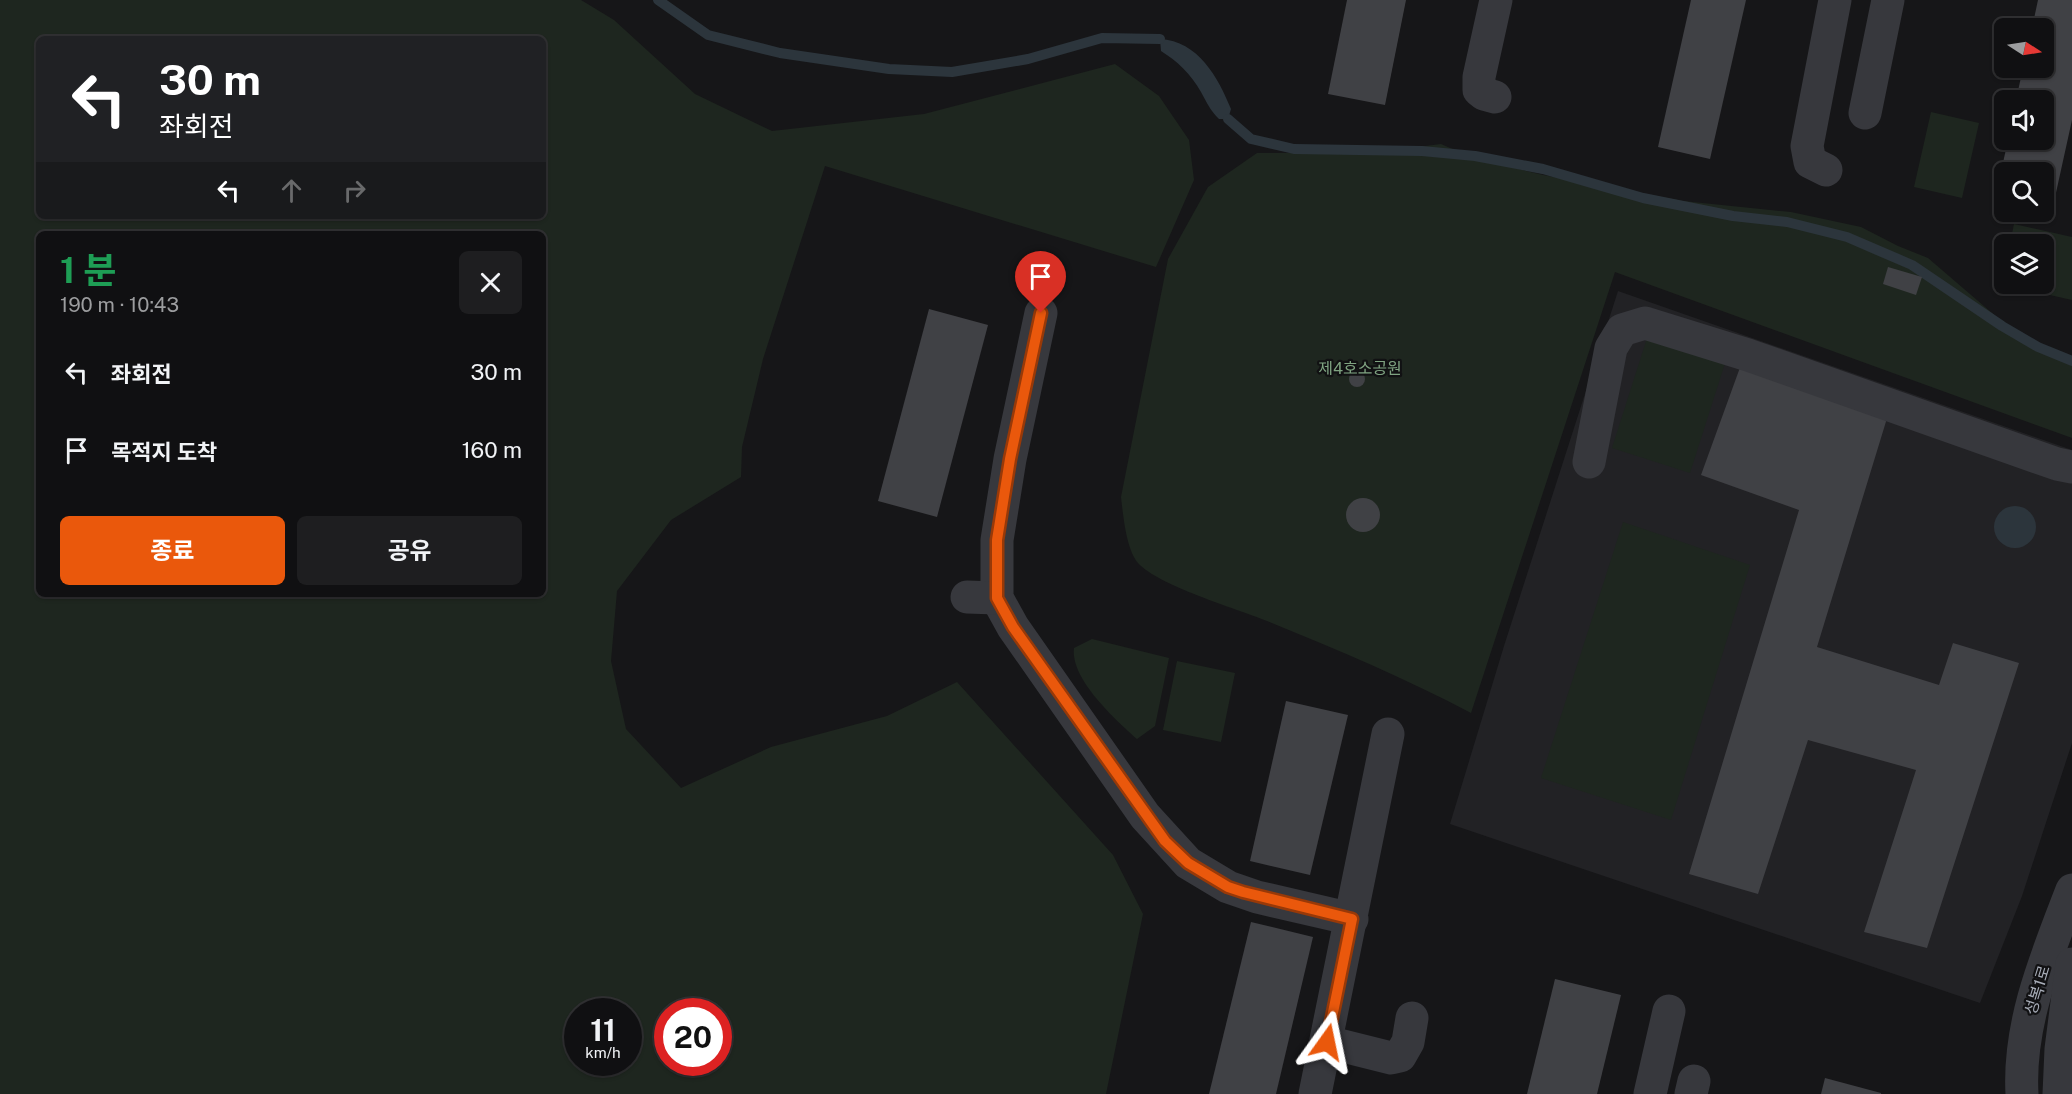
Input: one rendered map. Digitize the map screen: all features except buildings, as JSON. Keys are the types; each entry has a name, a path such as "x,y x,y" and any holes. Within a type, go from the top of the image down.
{"street":[{"path":"1496,0 1479,77 1479,90 1496,97"},
{"path":"1826,170 1809,162 1807,146 1835,0"},
{"path":"1865,113 1888,0"},
{"path":"1041,313 1010,459 997,540 982,597 1013,627 1145,816 1188,863 1228,887 1247,894 1352,919"},
{"path":"1589,462 1611,348 1622,330 1645,323 1748,355 2056,464 2072,467"},
{"path":"1315,1094 1388,734"},
{"name":"성복1로","path":"2022,1094 2021,1072 2026,1028 2072,890"},
{"name":"성복1로","path":"2059,1094 2061,1049 2072,964"},
{"path":"1650,1094 1669,1011"},
{"path":"1327,1042 1391,1058 1400,1056 1408,1042 1412,1018"}],"shaded area":[{"path":"1160,39 1185,46 1205,63 1220,85 1231,109 1228,119 1219,119 1216,116 1188,74 1161,51"},
{"path":"1618,291 2072,450 2072,743 2022,896 1980,1003 1450,824 1504,646"},
{"path":"2015,506 2030,512 2036,527 2030,542 2015,548 2000,542 1994,527 2000,512"}],"green space":[{"path":"0,0 581,0 614,20 695,94 772,131 924,114 1115,64 1159,96 1189,140 1194,180 1156,267 825,166 763,359 742,447 741,477 671,520 617,591 611,661 626,729 681,788 771,747 887,716 957,682 1113,855 1143,914 1106,1094 0,1094"},
{"path":"1931,112 1979,123 1962,198 1914,187"},
{"name":"제4호소공원","path":"1441,144 1473,158 1543,175 1683,201 1791,212 1861,227 1928,258 2006,325 2042,345 2072,357 2072,438 1615,272 1471,713 1370,664 1267,621 1198,596 1148,572 1138,563 1131,549 1121,497 1168,259 1208,187 1257,153 1370,153"},
{"path":"2014,224 2072,237 2072,300 2045,294 2054,294 2054,234 2012,234"},
{"path":"1648,335 1726,360 1690,473 1612,448"},
{"path":"1623,522 1750,565 1671,820 1541,778"},
{"path":"1092,639 1169,658 1155,726 1137,739 1096,698 1079,673 1074,648"},
{"path":"1177,661 1235,673 1221,742 1163,730"}],"waterway":[{"path":"658,0 708,35 780,53 889,69 952,72 1028,59 1102,38 1160,39"},
{"path":"1228,119 1251,139 1294,149 1422,151 1475,156 1543,169 1643,198 1733,216 1787,222 1847,237 1912,265 2002,326 2038,347 2072,361"}],"route":[{"path":"1041,313 1010,459 997,540 997,598 1013,627 1145,816 1165,841 1188,863 1228,887 1257,897 1352,919 1327,1042"}]}
